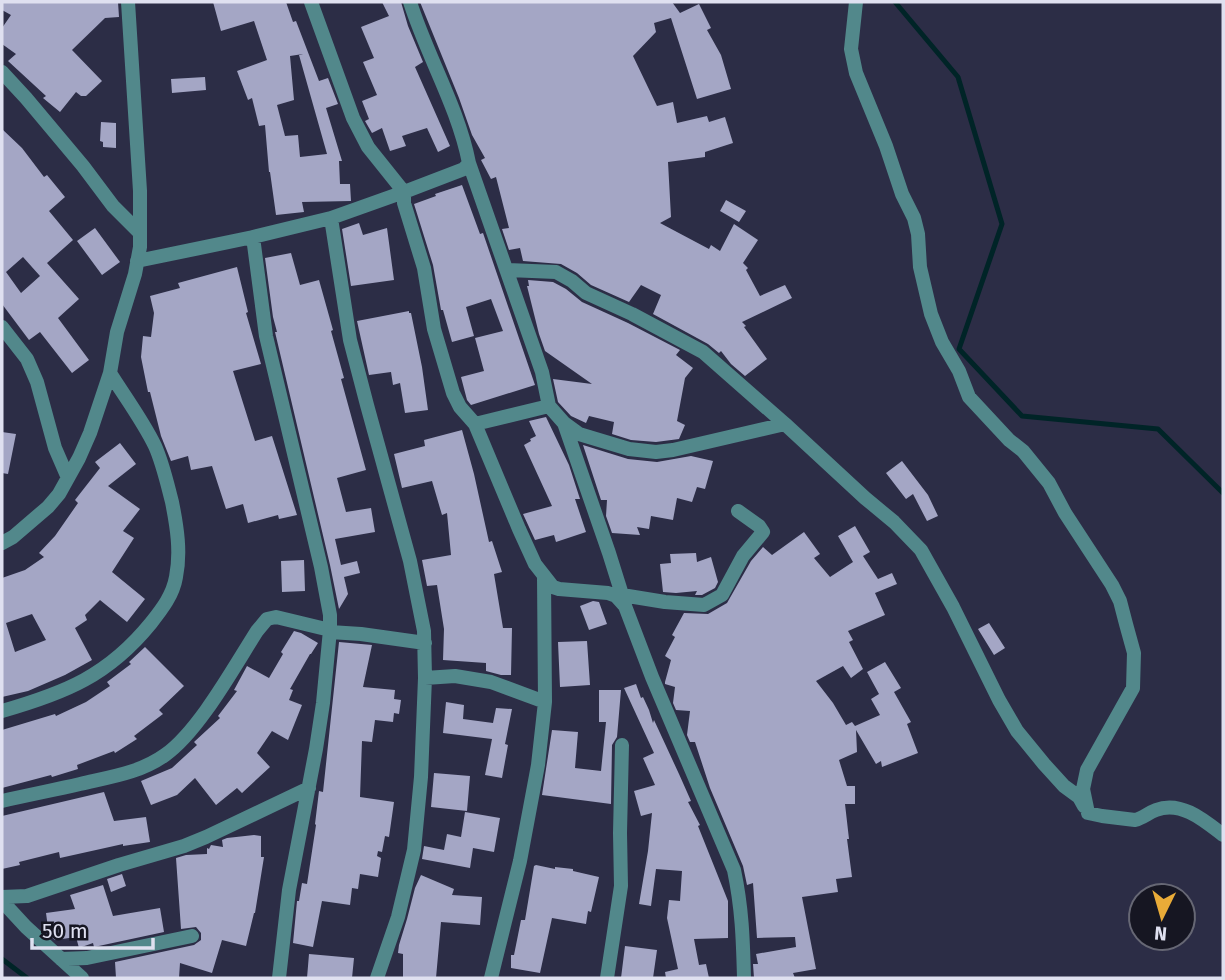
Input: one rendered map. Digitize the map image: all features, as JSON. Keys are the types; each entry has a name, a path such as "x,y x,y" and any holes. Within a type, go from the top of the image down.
{"street":[{"path":"2,543 48,507 68,478 90,433 110,373 117,332 135,274 140,233 128,2"},
{"path":"311,2 353,118 368,147 404,191 404,202 424,268 434,329 449,380 460,407 475,424 519,529 544,577 553,587 559,589 608,593 624,601 704,605 722,596 743,556 763,531 738,511"},
{"path":"410,2 455,114 542,373 549,405 564,423 579,434 603,442 656,452 699,445 785,424"},
{"path":"856,2 851,49 856,73 886,146 902,194 914,218 920,267 931,314 942,342 959,371 969,397 1009,440 1023,451 1049,483 1065,513 1112,585 1123,612 1134,653 1133,688 1087,770 1083,789 1088,813"},
{"path":"2,72 83,166 113,206 140,233"},
{"path":"138,261 331,218 464,169 470,163"},
{"path":"331,218 351,340 410,561 422,613 425,643 421,777 414,850 398,917 377,978"},
{"path":"253,237 266,336 330,615 321,714 289,890 279,978"},
{"path":"507,270 556,272 586,293 703,352 894,522 921,550 1017,731 1064,786 1079,797 1088,813 1135,820 1153,810 1179,809 1198,816 1223,835"},
{"path":"2,327 27,359 37,382 55,448 68,478"},
{"path":"2,711 65,691 86,681 108,665 136,642 163,608 176,579 178,534 166,479 155,446 110,373"},
{"path":"475,424 549,405"},
{"path":"564,423 652,677 734,870 743,930 744,978"},
{"path":"491,978 526,833 538,765 545,702 544,577"},
{"path":"2,801 131,772 155,762 180,742 202,715 267,620 276,617 330,631 425,643"},
{"path":"425,678 455,676 491,682 545,702"},
{"path":"607,978 621,886 622,745"},
{"path":"2,899 27,895 184,846 309,788"},
{"path":"2,899 26,927 82,978"},
{"path":"61,959 87,958 192,936"}],"building":[{"path":"2,2 118,2 119,17 105,18 72,50 102,81 86,96 76,92 60,112 8,61 16,54 2,44 2,28 11,15 2,10"},
{"path":"213,2 286,2 319,81 328,78 338,104 326,108 342,161 339,161 340,184 350,184 351,201 302,202 304,212 276,215 265,125 259,126 252,98 248,100 237,71 267,60 254,21 221,31","holes":["303,54 299,55 327,154 300,157 298,135 285,136 277,105 294,100 290,56"]},
{"path":"382,2 401,2 423,62 415,67 450,146 438,152 427,128 402,136 406,146 390,151 382,128 372,133 365,121 369,119 362,101 377,95 363,62 374,58 361,27 389,16"},
{"path":"420,2 672,2 680,13 699,4 711,28 707,30 721,55 731,89 697,99 671,18 654,23 656,32 633,56 657,106 673,102 677,123 707,116 709,122 725,117 733,143 705,152 705,157 668,162 671,217 660,223 709,249 711,245 720,251 734,224 758,240 743,263 748,268 746,270 760,296 785,285 792,298 742,322 767,359 745,376 721,351 719,353 708,344 653,314 661,295 641,285 629,302 591,285 561,264 523,261 520,248 509,250 502,229 509,228 496,177 491,179 481,160 485,158 472,135"},
{"path":"205,77 206,90 172,93 171,79"},
{"path":"101,122 116,123 116,148 103,147 103,142 100,141"},
{"path":"2,129 65,197 49,211 73,240 47,263 79,299 58,318 89,360 72,373 40,332 29,340 2,304","holes":["23,257 40,276 21,293 6,272"]},
{"path":"462,185 480,234 483,233 535,385 471,405 461,377 484,371 475,338 503,331 491,299 466,307 474,336 452,342 441,310 433,265 414,204"},
{"path":"726,200 746,211 739,222 720,211"},
{"path":"359,223 363,235 387,228 394,280 351,286 342,229"},
{"path":"95,228 120,262 102,275 77,241"},
{"path":"291,253 300,285 319,280 344,378 341,379 366,470 337,478 346,512 371,508 375,532 335,539 341,565 357,561 360,573 344,577 348,594 339,609 275,332 265,258"},
{"path":"237,267 248,312 246,313 261,364 233,371 255,441 272,436 297,515 279,519 278,515 248,523 243,504 226,509 212,466 191,470 188,456 171,461 148,392 141,357 143,336 151,337 154,313 150,296 180,288 178,283"},
{"path":"528,280 553,282 582,302 680,350 676,355 693,368 685,378 677,421 685,425 679,439 656,442 631,440 612,434 614,422 589,416 586,423 571,416 558,402 553,379 592,384 545,351 527,286"},
{"path":"409,311 422,367 428,410 405,413 400,383 393,385 391,372 369,375 357,321"},
{"path":"546,417 569,465 580,499 575,499 586,532 556,542 554,535 535,540 523,514 552,506 524,445 536,436 529,421"},
{"path":"462,430 489,542 492,541 502,572 494,574 503,628 512,628 511,675 486,671 486,663 443,660 444,629 437,585 427,586 422,560 451,555 447,513 442,515 432,481 402,488 394,454 425,446 424,440"},
{"path":"2,432 16,434 8,474 2,473"},
{"path":"120,443 136,464 108,486 140,509 123,531 134,538 112,572 145,599 127,622 100,600 85,615 87,620 75,628 92,660 28,691 2,697 2,578 25,570 44,557 39,553 55,536 78,503 75,500 100,468 95,462","holes":["32,614 46,640 15,652 6,623"]},
{"path":"583,445 628,459 657,462 691,456 713,461 705,489 697,487 692,502 677,498 673,520 651,516 649,529 637,527 640,535 612,533 606,516 607,500 601,500"},
{"path":"902,461 928,495 938,516 927,521 913,494 906,499 886,473"},
{"path":"855,526 870,552 863,556 878,579 892,573 897,584 875,593 885,615 848,631 853,640 849,642 863,669 851,678 843,666 816,681 846,725 852,722 855,726 880,715 871,699 879,694 867,672 885,662 901,688 894,692 911,722 907,724 918,753 882,767 881,761 876,764 856,730 857,752 839,760 847,786 855,786 855,804 845,804 852,877 836,879 838,892 802,897 816,969 793,973 795,978 754,978 753,964 758,964 756,954 796,947 795,937 757,938 753,883 747,885 743,866 710,788 695,742 690,742 687,735 690,711 676,710 673,703 675,687 665,684 671,660 665,656 684,613 708,614 727,603 751,561 763,547 772,555 804,532 820,554 814,558 830,577 853,562 838,536"},
{"path":"696,553 697,562 711,557 718,582 715,588 702,595 695,595 697,591 663,592 660,564 671,563 670,554"},
{"path":"304,560 305,591 282,592 281,561"},
{"path":"593,601 599,602 607,624 589,630 580,606"},
{"path":"989,623 1005,648 994,655 978,629"},
{"path":"294,631 318,643 290,689 293,690 289,700 302,705 288,740 272,731 257,753 270,767 242,793 237,788 216,805 195,778 177,795 151,805 141,781 172,768 197,745 194,742 220,718 218,716 237,691 234,690 247,666 269,678"},
{"path":"587,641 590,685 560,687 558,642"},
{"path":"339,642 372,645 363,687 395,690 394,699 401,700 399,714 394,713 393,722 375,720 372,742 362,741 360,797 394,802 389,837 385,836 382,852 378,851 377,856 381,858 378,877 360,874 358,889 352,888 350,905 322,901 313,947 293,943 297,901 302,883 307,884 319,791 323,792"},
{"path":"145,647 184,686 159,710 163,714 134,736 137,739 115,753 114,751 77,765 78,769 2,788 2,730 55,714 56,716 86,702 110,686 107,682 131,664 129,662"},
{"path":"636,684 691,801 688,802 700,825 698,826 728,901 728,938 694,939 699,965 706,964 709,978 666,978 665,972 678,969 667,918 669,900 680,901 682,871 656,869 651,906 639,904 652,813 641,816 634,791 655,785 643,758 654,753 624,688"},
{"path":"599,690 621,690 617,737 612,745 611,804 542,795 552,730 578,732 575,768 601,771 606,722 599,722"},
{"path":"446,702 464,705 463,719 493,723 496,708 512,709 502,778 485,775 492,739 443,733"},
{"path":"434,773 470,776 467,811 431,807"},
{"path":"104,792 114,821 146,817 150,842 123,844 60,858 59,852 2,869 2,816"},
{"path":"465,812 500,818 494,852 473,848 470,868 422,859 424,846 444,850 447,834 461,837"},
{"path":"261,836 261,857 264,857 255,913 246,946 222,940 212,973 180,963 179,978 116,978 115,962 194,945 201,940 201,933 196,927 181,929 176,858 207,854 207,848 211,845 223,847 222,840"},
{"path":"536,865 573,869 599,877 586,924 552,918 540,973 511,968 511,955 514,955 521,920 525,920"},
{"path":"122,874 126,886 111,892 107,879"},
{"path":"421,875 454,889 452,895 482,897 480,925 441,922 436,978 403,978 403,954 398,953 399,945"},
{"path":"103,885 113,916 160,908 164,932 94,947 93,943 79,948 76,937 55,940 49,935 46,913 75,909 70,895"},
{"path":"625,946 657,950 653,978 621,978"},
{"path":"309,954 354,958 352,978 307,978"}],"waterway":[{"path":"895,2 958,77 1002,224 959,349 1022,416 1158,429 1223,493"},
{"path":"2,959 27,978"}]}
